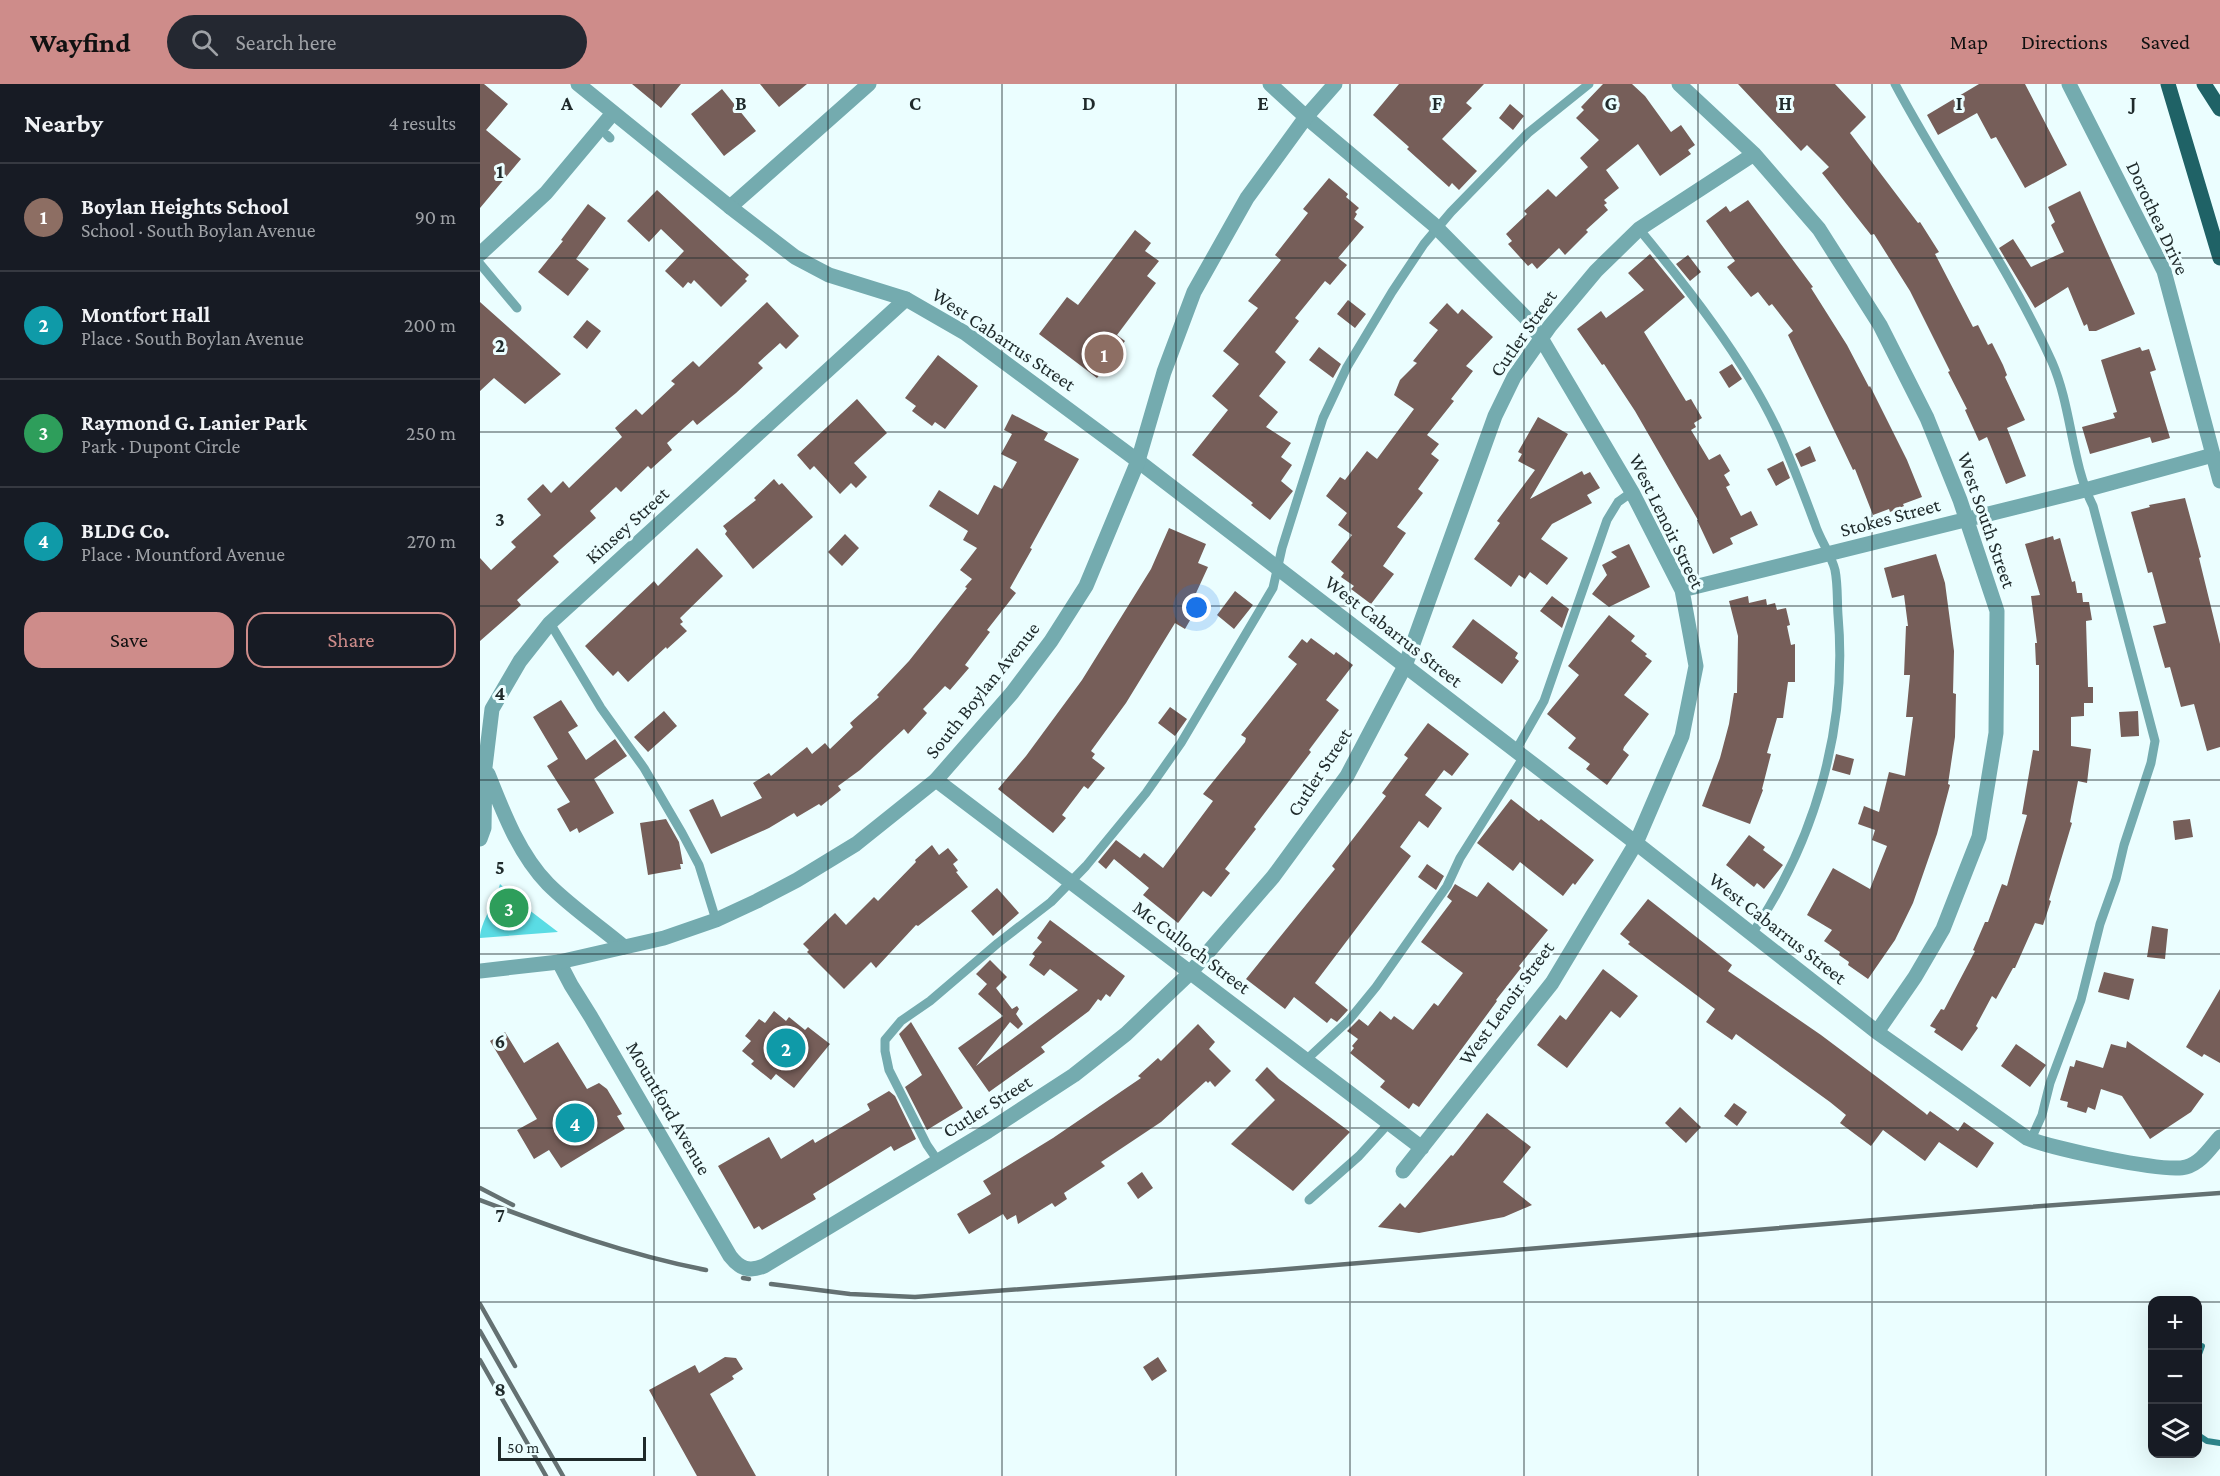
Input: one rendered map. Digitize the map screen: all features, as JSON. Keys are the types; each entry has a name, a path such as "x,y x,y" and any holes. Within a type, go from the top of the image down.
{"main road":[{"path":"2168,84 2220,258"},
{"path":"2204,84 2220,109"}],"street":[{"name":"West Cabarrus Street","path":"578,84 795,257 829,275 906,299 965,333 1279,569 1636,843 1877,1032 1989,1113 2043,1144 2155,1168 2187,1167 2197,1162 2220,1137"},
{"path":"730,207 869,84"},
{"name":"West Lenoir Street","path":"1270,84 1437,228 1527,319 1541,338 1632,492 1682,590 1696,666 1683,736 1636,843 1552,982 1403,1171"},
{"name":"South Boylan Avenue","path":"480,971 559,962 664,938 716,920 797,880 856,844 936,780 1012,693 1051,641 1086,586 1137,461 1164,372 1194,292 1247,198 1306,117 1335,84"},
{"name":"West South Street","path":"1678,84 1754,154 1819,229 1880,325 1927,418 1968,518 1996,611 1996,733 1979,837 1943,929 1915,977 1877,1032"},
{"name":"Dorothea Drive","path":"2069,84 2164,271 2220,481"},
{"path":"480,254 546,193 613,113"},
{"name":"Cutler Street","path":"748,1270 764,1266 938,1161 1074,1075 1126,1034 1190,973 1273,877 1347,776 1405,666 1495,416 1514,377 1541,338 1596,271 1639,229 1754,154"},
{"name":"Kinsey Street","path":"480,839 484,828 483,764 492,709 520,661 550,623 906,299"},
{"name":"Stokes Street","path":"1682,590 2085,490 2213,455"},
{"path":"483,764 510,828 548,884 624,947"},
{"name":"Mc Culloch Street","path":"936,780 1422,1148"},
{"name":"Mountford Avenue","path":"559,962 736,1263 748,1270"}],"lane":[{"path":"938,1161 927,1145 889,1070 885,1040 901,1021 930,1001 998,943 1051,902 1086,866 1146,793 1181,743 1273,588 1282,548 1323,418 1347,368 1392,291 1437,228 1528,133 1589,84"},
{"path":"1895,84 2029,314 2062,389 2085,490 2093,506 2155,741 2151,763 2100,924 2081,1000 2050,1083 2042,1115 2031,1139"},
{"path":"1639,229 1684,284 1747,376 1775,426 1835,570 1841,652 1836,726 1826,771 1806,832 1779,891 1752,934"},
{"path":"480,264 517,308"},
{"path":"1306,1060 1350,1020 1447,886 1460,858 1519,755 1548,692 1606,520 1618,502 1632,492"},
{"path":"550,623 601,708 644,768 682,832 699,865 716,920"},
{"path":"1309,1200 1359,1156 1389,1123"}],"shaded area":[{"path":"500,884 520,903 558,932 480,938"}],"building":[{"path":"480,84 484,84 508,104 486,130 521,159 480,208"},
{"path":"632,84 681,84 661,108"},
{"path":"760,84 807,84 779,107"},
{"path":"1399,84 1484,84 1466,103 1472,108 1442,139 1477,171 1459,190 1452,183 1449,187 1373,115"},
{"path":"1603,84 1632,84 1645,96 1671,132 1681,125 1695,145 1688,150 1691,154 1660,176 1638,144 1606,170 1619,188 1604,200 1607,203 1604,205 1608,210 1586,230 1588,232 1565,255 1559,248 1537,269 1532,263 1528,266 1508,244 1512,241 1506,234 1527,214 1524,211 1548,189 1556,197 1588,167 1580,158 1599,140 1576,118 1584,110 1581,107"},
{"path":"1738,84 1835,84 1866,117 1850,133 1918,223 1920,222 1939,252 1935,254 1973,327 1978,325 1988,345 1992,343 2003,365 2007,375 2005,377 2025,420 2007,428 2026,476 2006,484 1987,437 1979,441 1965,410 1967,409 1948,372 1950,371 1910,291 1874,234 1871,235 1822,173 1829,167 1807,145 1801,151"},
{"path":"1979,84 2025,84 2067,165 2025,188 1996,137 1991,139 1977,113 1938,135 1927,115"},
{"path":"722,89 756,131 724,156 691,114"},
{"path":"1510,104 1524,116 1513,130 1499,118"},
{"path":"1329,178 1348,194 1346,197 1359,208 1355,212 1357,214 1354,219 1364,227 1338,258 1347,265 1330,285 1325,281 1295,318 1299,321 1275,352 1286,362 1259,396 1278,412 1266,427 1291,443 1281,457 1292,465 1281,481 1293,491 1270,520 1251,505 1253,503 1192,455 1228,410 1212,396 1239,364 1223,351 1258,308 1248,301 1281,260 1275,255 1308,213 1303,209"},
{"path":"657,190 749,275 745,279 747,281 721,307 694,280 691,284 688,282 683,288 665,271 684,251 661,229 649,242 627,221"},
{"path":"2080,191 2135,314 2096,331 2089,331 2087,324 2084,326 2068,287 2035,308 1999,248 2013,239 2031,267 2064,252 2051,225 2055,222 2048,207"},
{"path":"1748,200 1813,287 1811,288 1847,345 1907,460 1922,497 1890,512 1889,509 1873,515 1855,469 1853,470 1788,335 1793,331 1772,304 1769,306 1758,292 1751,297 1727,267 1735,261 1706,221 1726,206 1730,212"},
{"path":"588,204 606,218 576,259 589,269 568,296 538,272"},
{"path":"1135,230 1151,243 1145,251 1159,261 1147,276 1156,283 1117,335 1125,341 1097,378 1039,334 1067,297 1078,305"},
{"path":"1650,254 1685,297 1644,332 1686,401 1691,399 1702,418 1694,423 1696,427 1691,430 1709,460 1720,454 1730,471 1724,475 1730,485 1726,487 1741,516 1751,511 1758,525 1730,538 1733,544 1713,554 1698,520 1635,411 1604,364 1602,365 1577,329 1601,311 1606,318 1644,290 1628,273"},
{"path":"1688,255 1701,272 1690,281 1676,264"},
{"path":"1348,300 1366,314 1355,328 1337,314"},
{"path":"480,302 561,374 525,404 494,378 480,391"},
{"path":"767,302 799,336 786,349 780,343 758,363 763,368 736,393 697,425 693,420 667,443 672,450 651,469 648,466 621,492 616,487 590,511 596,518 553,556 559,562 517,600 521,605 480,641 480,558 491,570 516,547 511,542 541,515 527,499 543,484 551,493 563,481 569,488 622,437 615,428 636,409 642,415 675,384 671,381 693,361 699,367"},
{"path":"1447,303 1458,314 1462,309 1493,337 1466,366 1473,371 1451,399 1454,401 1427,435 1439,444 1431,454 1439,460 1418,489 1423,493 1397,527 1406,533 1383,566 1394,574 1371,604 1351,589 1354,586 1341,577 1344,573 1331,562 1352,535 1338,525 1347,513 1326,496 1340,477 1345,480 1367,451 1377,459 1414,409 1394,395 1400,380 1417,363 1413,361 1438,330 1429,323"},
{"path":"587,320 601,331 587,349 573,337"},
{"path":"1319,347 1341,364 1333,378 1309,360"},
{"path":"2140,347 2142,351 2149,349 2156,370 2150,372 2170,438 2152,443 2150,437 2090,454 2082,427 2115,418 2113,413 2117,412 2101,360"},
{"path":"938,355 978,386 945,429 935,422 932,426 912,411 916,406 905,398"},
{"path":"1732,364 1742,379 1729,388 1719,372"},
{"path":"857,399 887,433 854,463 867,477 856,488 851,483 840,494 814,466 810,470 797,455"},
{"path":"1012,414 1048,433 1044,440 1079,459 1010,588 1016,593 987,630 990,632 965,665 969,668 950,690 945,686 923,709 927,713 908,734 904,729 860,770 838,786 841,790 821,806 819,804 797,817 794,813 769,828 711,854 689,810 713,799 721,817 762,798 753,783 769,773 771,776 807,747 812,754 825,743 830,749 853,727 850,723 879,697 877,695 909,661 967,588 965,587 972,579 960,570 977,548 963,540 968,531 929,506 939,490 978,515 994,485 1002,489 1017,462 1001,454 1012,434 1004,430"},
{"path":"1538,417 1568,434 1530,499 1582,471 1584,475 1590,472 1600,488 1587,495 1592,503 1552,524 1541,539 1568,558 1547,585 1530,572 1525,579 1519,575 1511,587 1474,559 1500,523 1497,521 1535,470 1518,461 1522,454 1518,452"},
{"path":"1810,446 1816,461 1801,467 1795,454"},
{"path":"1783,461 1790,478 1776,486 1767,469"},
{"path":"774,479 779,485 782,483 813,517 753,569 725,534 727,531 723,526 756,500 754,498"},
{"path":"2185,498 2201,557 2199,558 2220,644 2220,747 2207,751 2194,704 2181,707 2170,667 2165,668 2153,626 2166,623 2152,572 2148,573 2131,512 2150,507 2149,505"},
{"path":"1169,528 1206,544 1198,563 1208,567 1191,604 1197,608 1185,629 1175,623 1126,703 1091,751 1095,754 1092,758 1105,768 1088,789 1084,786 1062,815 1066,818 1053,833 998,789 1026,756 1082,680 1151,569"},
{"path":"845,534 859,548 842,566 828,552"},
{"path":"2053,536 2054,540 2060,538 2072,582 2075,581 2077,593 2082,593 2083,602 2089,602 2092,620 2086,621 2088,687 2093,687 2093,703 2084,703 2084,716 2071,717 2071,746 2091,749 2087,783 2078,781 2070,822 2072,823 2043,925 2035,923 2015,968 1996,999 1992,996 1976,1026 1978,1028 1962,1051 1934,1032 1936,1029 1930,1026 1941,1009 1944,1010 1975,951 1973,950 1985,922 1988,922 2002,884 2007,886 2027,815 2022,814 2033,750 2039,751 2039,665 2036,665 2035,643 2037,643 2031,596 2040,595 2025,544"},
{"path":"1629,544 1650,587 1609,607 1592,594 1607,575 1602,565 1617,557 1611,552"},
{"path":"697,548 723,576 680,618 683,622 680,624 687,631 628,682 618,671 613,676 585,646 654,581 658,586"},
{"path":"1936,554 1945,583 1954,651 1955,737 1948,784 1950,785 1937,834 1913,903 1895,940 1868,979 1848,965 1849,962 1839,955 1840,952 1824,941 1832,930 1807,915 1833,868 1870,889 1887,846 1872,840 1875,830 1858,824 1864,806 1879,812 1889,772 1905,776 1913,717 1906,717 1910,675 1904,675 1906,626 1908,626 1904,595 1892,598 1884,568"},
{"path":"1235,591 1253,605 1234,629 1217,615"},
{"path":"1552,596 1569,609 1562,628 1540,611"},
{"path":"1748,596 1749,603 1766,599 1767,605 1775,603 1777,610 1786,608 1791,645 1795,644 1795,682 1788,682 1783,718 1777,718 1767,753 1771,754 1763,790 1750,824 1702,806 1720,758 1734,693 1737,693 1738,636 1729,601"},
{"path":"1609,615 1635,636 1631,641 1652,661 1624,695 1649,714 1624,747 1623,750 1629,755 1607,785 1586,769 1590,764 1568,748 1576,738 1547,714 1579,675 1568,666"},
{"path":"1473,619 1518,653 1515,658 1519,661 1502,684 1452,647"},
{"path":"1311,638 1334,655 1336,652 1353,665 1326,700 1339,710 1309,750 1311,752 1254,827 1256,829 1225,869 1230,873 1211,897 1203,891 1178,923 1143,895 1149,888 1114,859 1106,869 1098,862 1116,840 1140,858 1144,853 1163,868 1213,801 1203,794 1245,742 1246,738 1241,735 1297,664 1288,657 1302,639 1307,643"},
{"path":"561,700 578,726 568,732 586,760 615,739 627,756 594,779 614,813 579,833 577,828 570,832 557,809 570,802 547,766 558,759 533,717"},
{"path":"1170,707 1187,719 1175,736 1158,723"},
{"path":"664,711 677,726 648,752 634,737"},
{"path":"2138,711 2139,736 2121,737 2119,712"},
{"path":"1428,723 1469,754 1452,776 1444,770 1425,795 1442,808 1428,828 1419,821 1400,847 1411,856 1315,983 1348,1010 1337,1022 1331,1018 1327,1023 1294,997 1285,1009 1246,979 1335,869 1332,866 1386,796 1382,793 1408,758 1404,755"},
{"path":"1836,754 1854,759 1850,775 1832,770"},
{"path":"1511,799 1594,860 1575,885 1573,883 1563,896 1520,862 1513,871 1477,843"},
{"path":"666,819 679,842 683,864 680,864 681,869 648,875 640,823"},
{"path":"2190,819 2193,837 2175,840 2173,821"},
{"path":"1749,835 1765,847 1763,850 1783,865 1764,889 1757,883 1754,887 1726,865"},
{"path":"932,845 939,855 948,848 958,860 953,864 958,871 956,872 968,887 918,926 916,925 876,968 871,962 844,989 807,952 809,950 803,944 835,913 846,925 874,897 878,901 916,862 915,860"},
{"path":"1427,864 1444,876 1436,890 1418,877"},
{"path":"1488,882 1548,930 1519,966 1521,968 1419,1107 1413,1103 1409,1109 1380,1087 1385,1081 1350,1053 1358,1039 1347,1031 1359,1019 1368,1026 1380,1011 1391,1020 1394,1016 1413,1030 1434,1003 1438,1006 1463,973 1421,942 1452,901 1447,897 1455,884 1477,897"},
{"path":"997,888 1019,913 993,936 971,911"},
{"path":"1648,899 1732,965 1728,971 1821,1035 1927,1115 1930,1111 1958,1131 1964,1122 1994,1143 1977,1168 1939,1142 1925,1161 1883,1130 1871,1146 1840,1123 1846,1115 1830,1102 1736,1034 1732,1040 1706,1022 1715,1009 1628,944 1630,942 1620,934"},
{"path":"1050,920 1125,976 1110,997 1106,994 1101,1001 1098,999 1089,1011 1041,1047 1045,1052 989,1092 958,1048 1003,1016 978,994 987,984 976,974 990,960 1007,977 996,988 1012,1009 1017,1006 1019,1009 1016,1014 1023,1024 1018,1029 1010,1022 976,1066 1078,990 1050,969 1044,976 1029,965 1035,956 1032,954 1042,942 1037,938"},
{"path":"2152,926 2168,929 2165,959 2147,957"},
{"path":"1603,969 1638,996 1620,1018 1611,1011 1567,1068 1537,1045 1560,1015 1566,1020"},
{"path":"2104,972 2134,979 2129,1000 2098,992"},
{"path":"2220,989 2220,1063 2204,1054 2202,1057 2186,1047"},
{"path":"774,1011 786,1021 789,1017 805,1030 808,1027 830,1044 794,1088 776,1074 771,1080 751,1064 754,1061 742,1051 751,1041 745,1036 759,1019 765,1023"},
{"path":"911,1022 963,1108 927,1130 905,1087 922,1075 899,1034"},
{"path":"1198,1024 1215,1042 1209,1049 1231,1071 1215,1087 1210,1081 1208,1083 1206,1081 1161,1122 1101,1162 1105,1166 1064,1193 1067,1199 1055,1207 1052,1203 1018,1224 1016,1215 1007,1220 1003,1214 969,1234 957,1214 991,1194 983,1181 1053,1138 1141,1078 1138,1076 1158,1058 1161,1061"},
{"path":"505,1032 524,1063 558,1042 587,1089 599,1083 607,1089 622,1114 617,1116 625,1129 561,1168 549,1150 534,1159 517,1130 537,1119 490,1041"},
{"path":"2127,1041 2204,1094 2191,1112 2150,1139 2122,1096 2101,1089 2095,1110 2088,1107 2086,1113 2067,1107 2068,1102 2060,1100 2070,1066 2074,1067 2076,1060 2103,1068 2111,1044 2126,1048"},
{"path":"2016,1044 2046,1065 2030,1087 2001,1066"},
{"path":"1267,1067 1279,1079 1350,1132 1293,1191 1231,1144 1275,1100 1255,1080"},
{"path":"889,1091 895,1096 916,1139 894,1151 891,1146 813,1194 816,1199 762,1230 759,1226 754,1229 718,1166 769,1137 781,1159 813,1139 815,1143 870,1110 867,1104"},
{"path":"1734,1103 1747,1112 1737,1126 1724,1116"},
{"path":"1680,1107 1701,1127 1686,1143 1665,1123"},
{"path":"1487,1113 1531,1147 1503,1182 1532,1205 1504,1217 1419,1233 1378,1227 1400,1203 1405,1208 1451,1155 1453,1156"},
{"path":"1142,1172 1153,1188 1138,1199 1127,1183"},
{"path":"725,1357 736,1358 743,1369 732,1376 734,1379 710,1394 756,1476 697,1476 649,1390 695,1365 699,1373"},
{"path":"1158,1357 1167,1371 1152,1381 1143,1367"}],"waterway":[{"path":"2202,1438 2220,1443"}],"railway":[{"path":"480,1188 513,1205"},
{"path":"771,1284 850,1294 915,1297 1264,1271 2220,1193"},
{"path":"480,1200 620,1249 706,1270"},
{"path":"743,1278 749,1279"},
{"path":"480,1304 515,1366"},
{"path":"480,1331 563,1476"},
{"path":"480,1360 546,1476"}],"place":[{"name":"Boylan Heights School","path":"1104,354"},
{"name":"Raymond G. Lanier Park","path":"509,908"},
{"name":"Montfort Hall","path":"786,1048"},
{"name":"BLDG Co.","path":"575,1123"}]}
